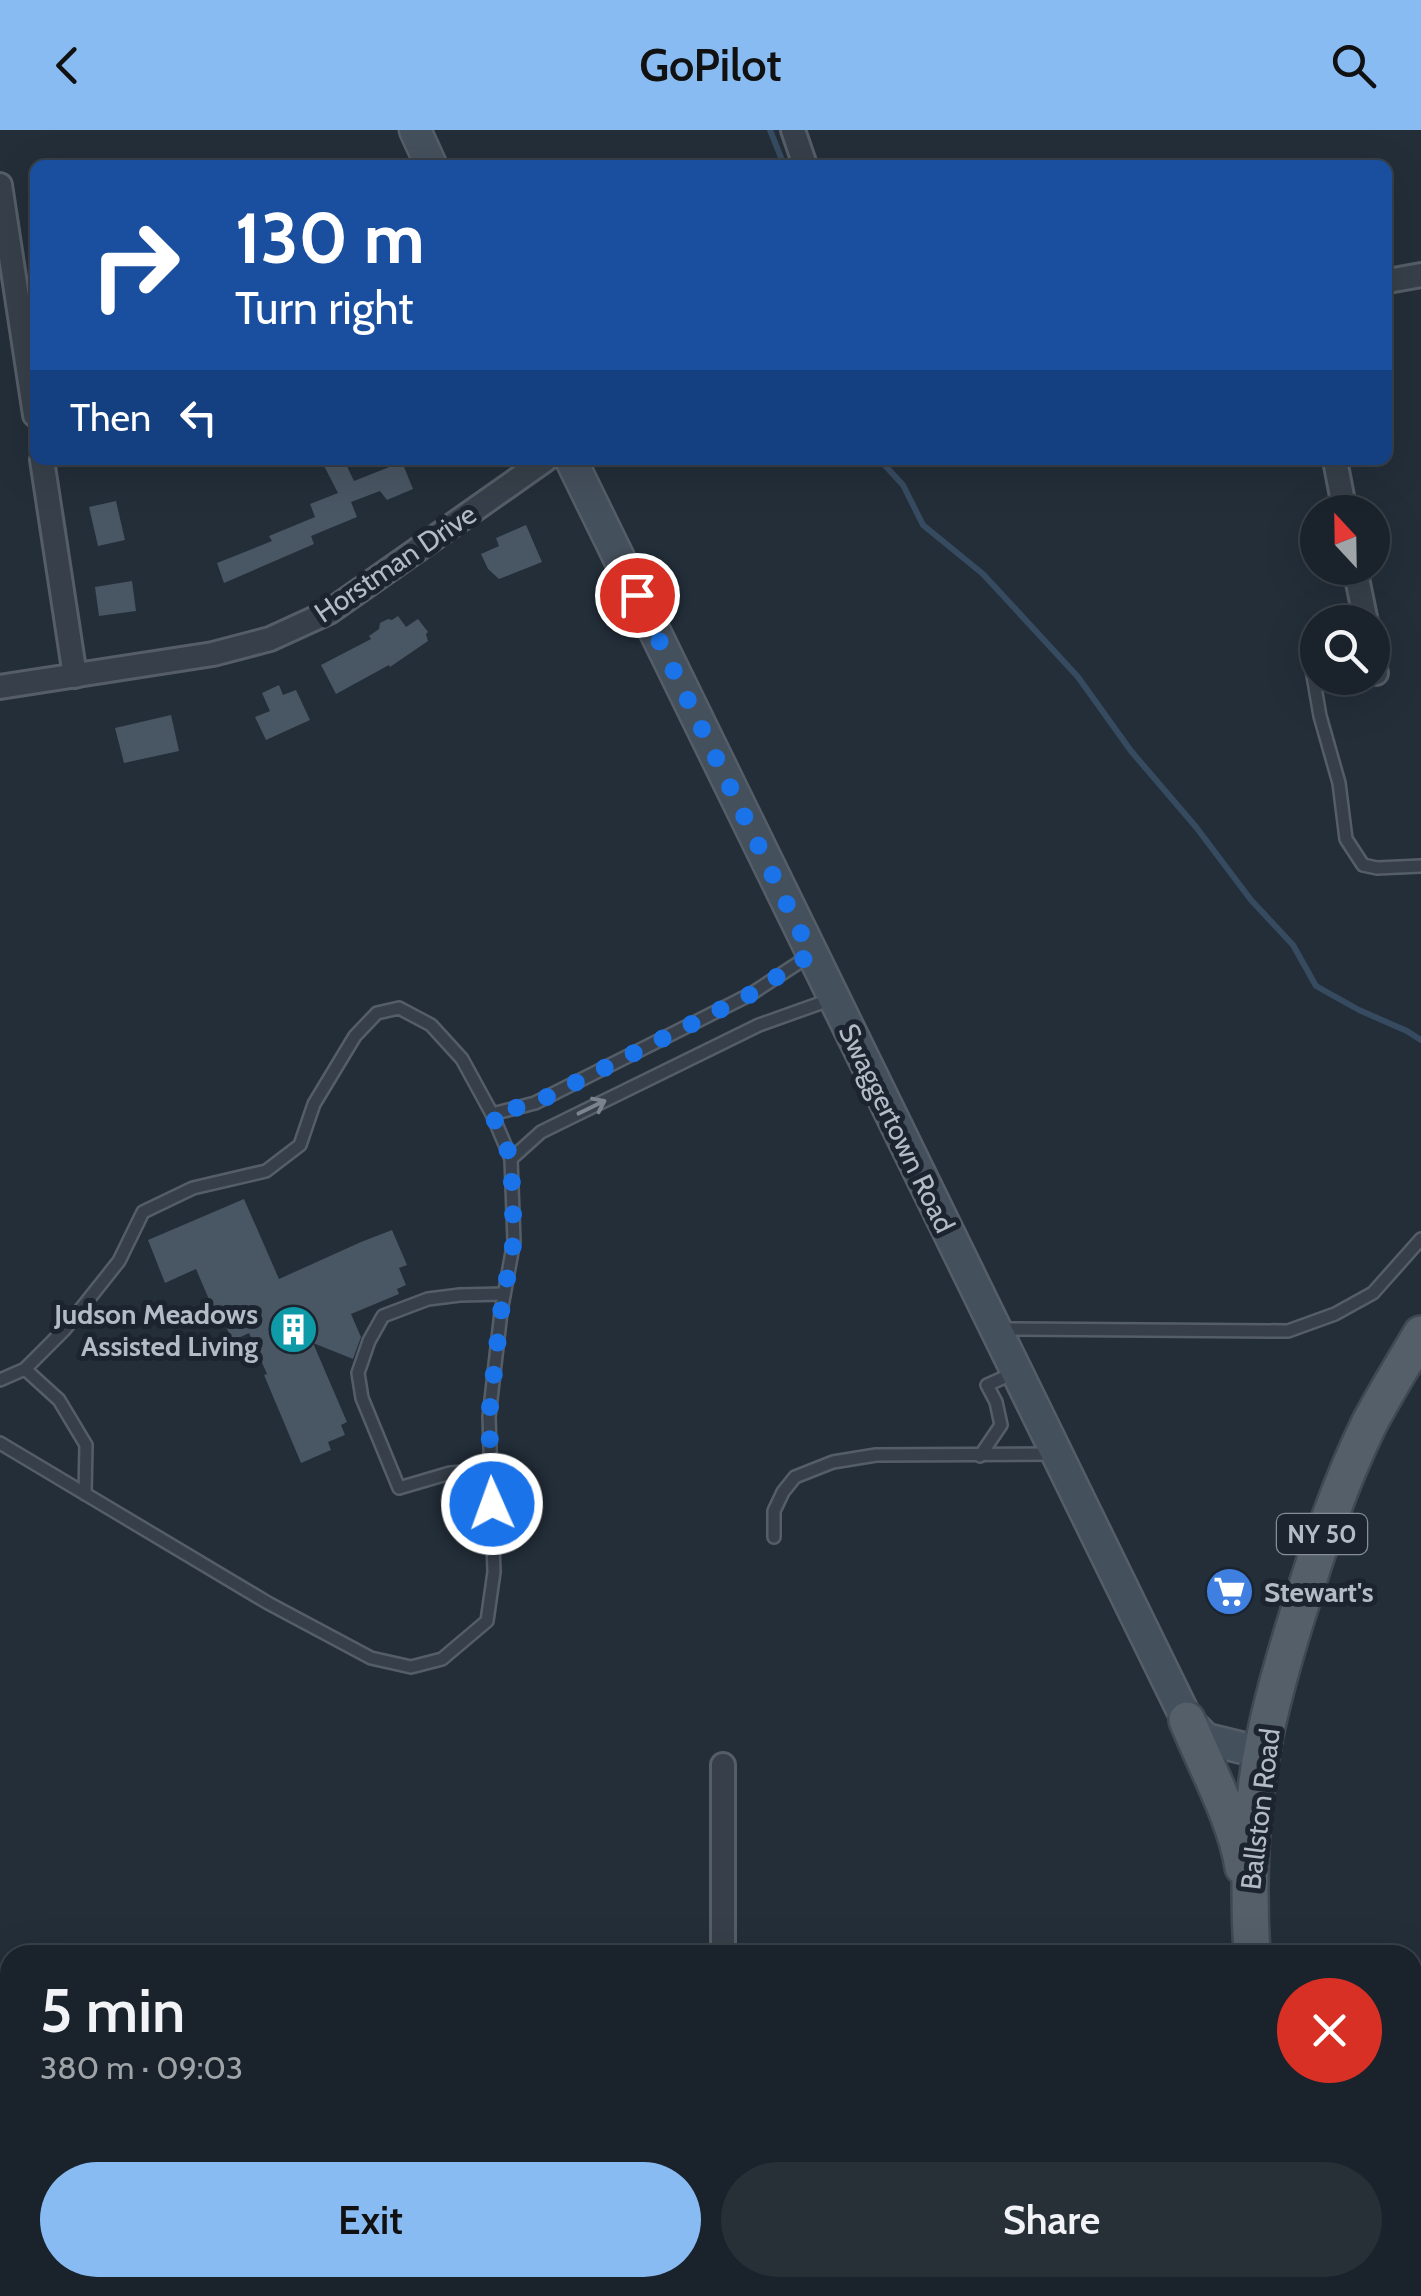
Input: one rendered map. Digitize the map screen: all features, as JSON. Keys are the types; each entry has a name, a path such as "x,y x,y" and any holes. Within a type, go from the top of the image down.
{"main road":[{"name":"Ballston Road","path":"1251,1945 1249,1903 1262,1749 1292,1633 1323,1532 1370,1423 1421,1334"},
{"path":"1186,1720 1241,1853 1249,1903"}],"street":[{"path":"415,130 430,160"},
{"path":"793,130 803,160"},
{"path":"0,185 30,382"},
{"path":"1392,280 1421,275"},
{"path":"43,465 75,676"},
{"name":"Horstman Drive","path":"0,686 213,654 270,640 329,612 538,465"},
{"name":"Swaggertown Road","path":"573,465 1186,1720"},
{"path":"1336,465 1342,495"},
{"path":"1186,1720 1206,1739 1262,1749"},
{"path":"723,1765 723,1945"}],"lane":[{"path":"1316,695 1338,784 1346,839 1363,865 1421,866"},
{"path":"492,1114 535,1103 751,994 811,954"},
{"path":"511,1158 541,1132 759,1025 833,998"},
{"path":"0,1380 25,1369 65,1329 120,1261 143,1212 192,1188 266,1171 300,1146 314,1104 355,1036 377,1013 398,1008 432,1025 462,1059 511,1158 514,1240 489,1416 494,1572 487,1621 442,1660 411,1667 371,1658 268,1603 0,1443"},
{"path":"996,1329 1288,1332 1373,1294 1421,1238"},
{"path":"491,1470 450,1473 399,1488 362,1398 358,1373 368,1341 383,1316 428,1299 504,1294"},
{"path":"25,1369 59,1400 86,1445 86,1494"},
{"path":"980,1456 1002,1425 987,1385 1016,1372"},
{"path":"774,1537 774,1511 783,1492 795,1477 833,1462 876,1455 1057,1454"}],"building":[{"path":"324,465 346,465 354,481 403,465 413,489 387,500 380,491 351,502 357,517 311,536 314,544 224,583 217,563 272,541 269,536 315,517 310,504 338,493"},
{"path":"116,501 125,540 98,546 89,507"},
{"path":"526,525 542,562 499,579 488,569 481,554 499,546 496,538"},
{"path":"132,581 136,611 99,616 95,587"},
{"path":"398,616 406,627 418,619 428,632 428,641 390,667 336,694 321,665 371,639 369,636 379,629 380,623"},
{"path":"279,685 283,695 296,690 310,720 266,740 255,717 270,711 262,693"},
{"path":"171,715 179,751 124,763 115,728"},
{"name":"Judson Meadows Assisted Living","path":"244,1199 279,1279 392,1230 407,1265 399,1268 406,1285 397,1289 399,1294 351,1314 361,1337 353,1359 313,1343 347,1422 341,1425 345,1435 328,1442 331,1450 301,1463 249,1333 232,1341 196,1269 165,1283 148,1240"}],"waterway":[{"path":"770,130 782,160"},
{"path":"885,465 903,485 923,525 983,574 1078,677 1131,751 1251,900 1293,945 1316,986 1421,1040"}],"place":[{"name":"Judson Meadows Assisted Living","path":"293,1330"},
{"name":"Stewart's","path":"1229,1592"}],"route":[{"path":"492,1504 489,1416 514,1240 511,1158 492,1114 535,1103 751,994 811,954 637,595"}]}
